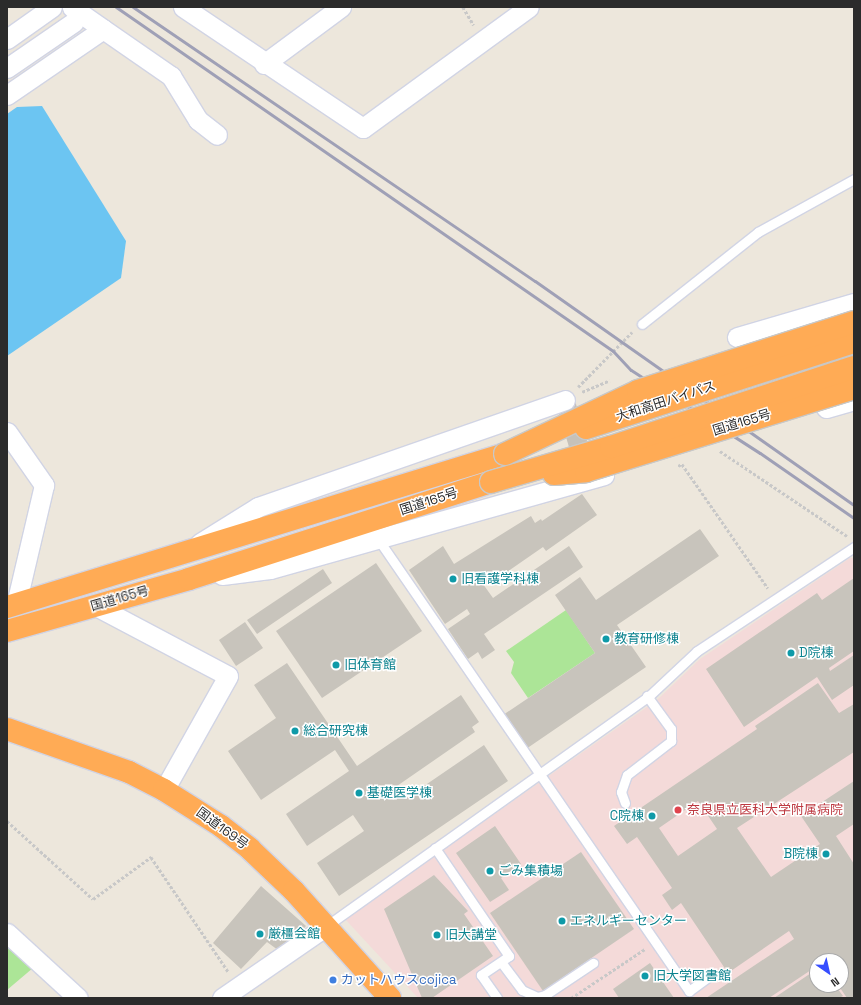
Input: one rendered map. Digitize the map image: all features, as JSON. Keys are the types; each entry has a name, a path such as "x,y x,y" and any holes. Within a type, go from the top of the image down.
{"highway":[{"path":"505,454 638,391 854,322"},
{"name":"大和高田バイパス","path":"479,461 854,342"},
{"name":"大和高田バイパス","path":"491,482 611,447 854,366"},
{"name":"国道165号","path":"7,631 189,578 491,482 586,470 854,388"},
{"name":"国道165号","path":"11,605 182,554 479,461"},
{"name":"国道169号","path":"7,729 87,755 129,772 164,790 221,826 250,849 294,891 390,998"}],"street":[{"path":"7,39 52,7"},
{"path":"183,7 264,64 363,128 529,7"},
{"path":"264,64 341,7"},
{"path":"7,68 73,14 103,29 171,76 198,120 217,135"},
{"path":"7,95 103,29"},
{"path":"737,337 854,303"},
{"path":"182,554 258,507 565,400"},
{"path":"826,408 854,400"},
{"path":"7,432 44,485 11,605"},
{"path":"189,578 270,569 589,480 675,459"},
{"path":"96,606 228,676 164,790"},
{"path":"222,998 325,927"},
{"path":"7,933 78,998"}],"lane":[{"path":"642,324 758,232 854,179"},
{"path":"378,539 691,994 710,976"},
{"path":"325,927 647,696 697,651 854,547"},
{"path":"625,803 621,792 627,775 671,741 671,729 647,696"},
{"path":"435,848 509,956 481,975 497,998"},
{"path":"501,962 522,990 537,997 545,995 593,963"}],"path":[{"path":"565,400 620,341 642,324"},
{"path":"592,386 616,378"},
{"path":"714,447 854,541"},
{"path":"675,459 682,464 776,599"},
{"path":"7,821 93,899 151,857 235,982 243,983"},
{"path":"571,998 655,942"}],"shaded area":[{"name":"奈良県立医科大学附属病院","path":"850,558 854,558 854,998 418,998 345,919 657,700 700,659"}],"green space":[{"path":"566,610 595,653 528,698 511,673 514,662 506,651"},
{"path":"18,942 40,962 7,990 7,950"}],"water":[{"path":"42,106 126,241 121,278 7,356 7,114 17,107"}],"building":[{"name":"旧看護学科棟","path":"582,494 597,515 546,551 543,547 504,574 502,571 483,584 493,598 569,546 583,567 484,634 495,650 482,659 478,652 468,659 448,629 470,614 467,609 445,624 409,570 443,546 454,564 531,516 535,523 541,519 542,521"},
{"name":"教育研修棟","path":"700,529 719,556 617,625 646,667 526,749 503,715 595,653 555,595 580,577 596,600"},
{"name":"旧体育館","path":"376,563 422,631 322,698 276,631"},
{"path":"323,569 332,583 257,634 247,620"},
{"name":"D院棟","path":"854,578 854,651 829,668 830,671 854,655 854,685 832,700 817,677 744,727 706,669 817,593 822,600"},
{"path":"245,622 263,648 236,666 219,640"},
{"name":"基礎医学棟","path":"287,663 357,766 461,695 479,722 472,727 475,732 397,786 405,799 484,745 508,781 339,896 317,863 364,831 353,815 307,846 286,814 349,771 335,750 261,800 228,751 276,718 254,685"},
{"path":"818,683 839,713 854,704 854,752 737,828 771,877 820,844 801,816 854,781 854,824 836,836 854,864 854,998 847,998 844,993 849,993 849,953 809,953 809,971 769,998 706,998 794,939 789,931 728,973 681,903 672,910 662,895 672,888 637,837 627,844 614,826 757,729 755,726","holes":["698,801 717,829 678,856 659,828"]},
{"name":"ごみ集積場","path":"495,826 521,864 501,878 509,890 490,902 456,853"},
{"name":"エネルギーセンター","path":"581,852 634,929 543,991 490,913"},
{"name":"旧大講堂","path":"434,875 468,911 464,914 493,956 432,998 422,998 384,909"},
{"name":"厳橿会館","path":"261,886 306,926 282,953 267,942 241,969 213,943"},
{"name":"旧大学図書館","path":"650,963 674,998 619,998 613,989"},
{"path":"809,974 809,993 841,993 843,996 839,998 774,998"}],"tunnel":[{"path":"74,22 95,7"},
{"path":"565,400 586,470"}],"railway":[{"path":"116,7 613,351 631,370 760,453 854,518"},
{"path":"133,7 535,281 854,505"}],"place":[{"name":"旧看護学科棟","path":"453,579"},
{"name":"教育研修棟","path":"606,639"},
{"name":"D院棟","path":"791,653"},
{"name":"旧体育館","path":"336,665"},
{"name":"総合研究棟","path":"295,731"},
{"name":"基礎医学棟","path":"359,793"},
{"name":"奈良県立医科大学附属病院","path":"678,810"},
{"name":"C院棟","path":"652,816"},
{"name":"B院棟","path":"826,854"},
{"name":"ごみ集積場","path":"490,871"},
{"name":"エネルギーセンター","path":"562,921"},
{"name":"厳橿会館","path":"260,934"},
{"name":"旧大講堂","path":"437,935"},
{"name":"旧大学図書館","path":"645,976"},
{"name":"カットハウスcojica","path":"333,980"}]}
